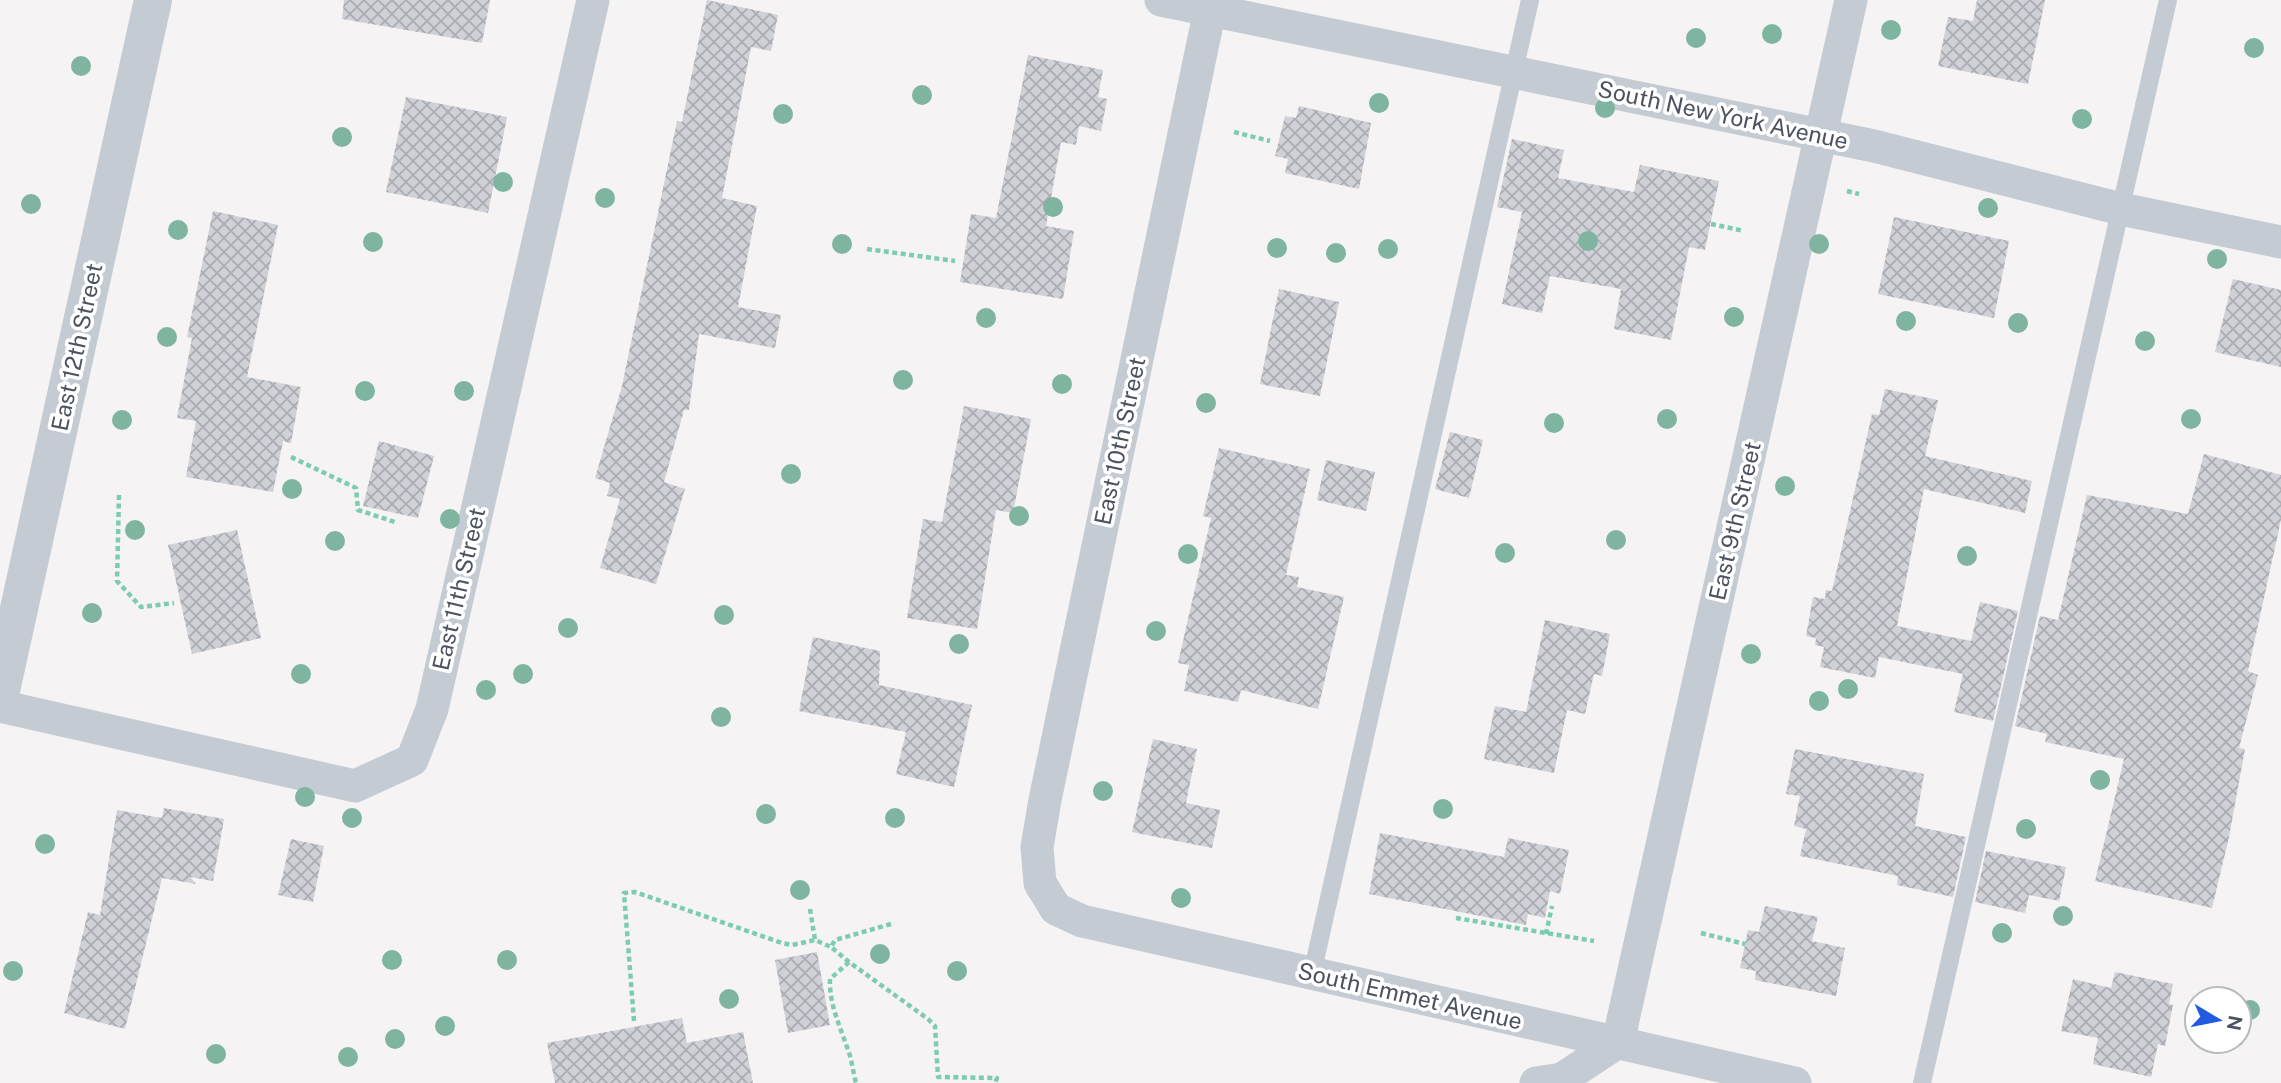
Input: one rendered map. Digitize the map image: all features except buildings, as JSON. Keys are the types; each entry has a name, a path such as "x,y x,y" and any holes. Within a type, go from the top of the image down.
{"street":[{"name":"East 12th Street","path":"0,695 153,0"},
{"name":"East 11th Street","path":"0,706 355,786 412,760 432,709 593,0"},
{"name":"South New York Avenue","path":"1161,0 1211,5 1514,72 1887,149 2121,209 2281,242"},
{"name":"East 9th Street","path":"1618,1042 1852,0"},
{"name":"East 10th Street","path":"1040,883 1037,847 1045,800 1211,5"},
{"name":"South Emmet Avenue","path":"1040,883 1056,909 1082,921 1796,1083"},
{"path":"1536,1083 1562,1079 1618,1042"}],"lane":[{"path":"1312,974 1530,0"},
{"path":"1922,1083 2168,0"}],"path":[{"path":"1234,132 1270,141"},
{"path":"1711,224 1744,231"},
{"path":"867,249 955,261"},
{"path":"290,457 356,488 358,510 395,522"},
{"path":"119,495 117,581 141,607 174,603"},
{"path":"634,1021 624,893 635,892 782,943 815,940 831,947 928,1018 935,1026 938,1077 997,1078 995,1083"},
{"path":"1546,934 1552,906"},
{"path":"810,909 815,940"},
{"path":"1456,918 1594,941"},
{"path":"831,947 835,940 891,924"},
{"path":"1701,933 1745,944"},
{"path":"849,962 830,979 829,991 856,1083"}]}
